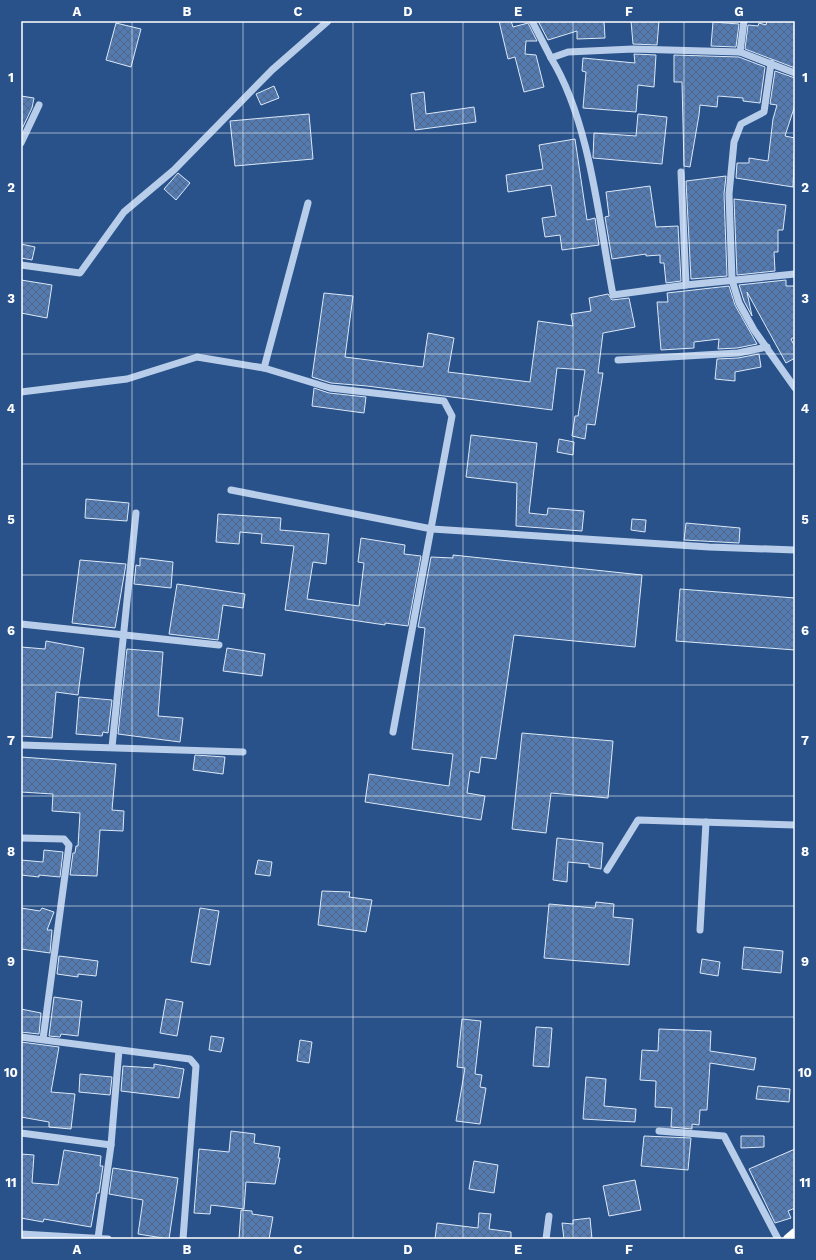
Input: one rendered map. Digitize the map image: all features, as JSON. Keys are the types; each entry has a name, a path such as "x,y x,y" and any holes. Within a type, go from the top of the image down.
{"main road":[{"path":"788,1239 795,1233"}],"street":[{"path":"21,265 80,273 124,212 174,170 272,70 328,21"},
{"path":"532,21 562,76 570,96 588,157 613,295 686,285 795,274"},
{"path":"740,52 744,21"},
{"path":"551,58 568,52 633,49 740,52 795,73"},
{"path":"771,63 764,112 741,124 734,142 729,194 732,280 739,303 766,347 795,388"},
{"path":"21,143 39,105"},
{"path":"681,172 686,285"},
{"path":"264,368 308,203"},
{"path":"618,360 738,353 766,347"},
{"path":"21,392 127,379 197,356 264,368 330,388 444,401 452,416 394,732"},
{"path":"231,490 432,529 709,547 795,550"},
{"path":"112,747 136,513"},
{"path":"21,624 219,645"},
{"path":"21,745 243,752"},
{"path":"607,870 638,820 795,825"},
{"path":"700,930 706,822"},
{"path":"21,838 64,839 69,845 43,1039"},
{"path":"21,1037 190,1059 196,1066 183,1239"},
{"path":"98,1238 111,1145 119,1050"},
{"path":"658,1131 724,1136 778,1239"},
{"path":"21,1133 111,1145"},
{"path":"546,1239 549,1216"},
{"path":"21,1234 108,1239"}],"building":[{"path":"499,21 511,21 513,27 528,23 537,41 526,41 525,54 536,55 544,87 524,92 515,57 508,59"},
{"path":"538,21 604,21 605,38 577,39 577,31 548,40"},
{"path":"631,21 659,21 657,45 633,44"},
{"path":"767,21 795,21 795,68 745,49 748,25 758,26 759,23 766,25"},
{"path":"713,22 739,24 736,47 711,46"},
{"path":"116,23 141,29 131,67 106,60"},
{"path":"634,54 656,55 654,87 638,85 636,112 583,108 586,72 582,71 583,58 635,63"},
{"path":"674,55 739,57 765,67 760,103 743,101 743,98 718,96 717,107 700,105 690,167 684,166 682,82 674,82"},
{"path":"775,71 795,78 795,105 785,136 795,138 793,187 736,178 737,163 749,163 749,158 768,161 773,119 777,105 770,104"},
{"path":"274,86 279,98 261,105 256,94"},
{"path":"424,92 426,114 474,107 476,122 415,130 411,94"},
{"path":"21,96 34,98 32,108 21,131"},
{"path":"309,114 313,159 235,166 230,121"},
{"path":"638,114 667,117 662,164 593,158 594,133 636,136"},
{"path":"575,139 587,220 595,218 599,245 562,250 560,235 545,237 542,218 556,216 551,185 508,192 506,175 543,169 539,145"},
{"path":"178,173 190,183 176,200 164,189"},
{"path":"726,176 724,194 727,276 691,279 686,181"},
{"path":"650,186 656,227 678,226 681,281 666,283 664,263 660,263 660,255 646,256 646,254 612,259 605,217 609,216 606,192"},
{"path":"734,199 786,205 783,230 778,230 778,252 774,252 775,271 737,275"},
{"path":"21,244 35,247 32,260 21,258"},
{"path":"21,280 52,285 47,318 21,313"},
{"path":"786,280 786,286 795,286 795,337 791,339 795,347 795,358 786,363 747,292 752,316 744,301 739,285"},
{"path":"729,286 735,305 757,344 737,348 718,349 719,339 694,342 694,348 661,350 657,302 668,302 667,293"},
{"path":"324,293 353,296 345,357 423,367 428,333 454,338 448,372 530,382 538,321 573,326 571,314 591,311 589,298 608,294 612,300 629,298 635,327 603,333 598,373 603,373 595,425 587,424 585,439 572,436 575,416 578,416 585,370 557,368 552,410 367,386 331,383 312,377"},
{"path":"759,354 761,367 735,372 735,381 715,379 717,359 738,358"},
{"path":"314,388 329,393 366,397 364,413 312,406"},
{"path":"471,435 537,443 529,513 547,515 548,508 584,511 582,531 516,526 517,483 466,477"},
{"path":"559,439 574,442 573,455 557,452"},
{"path":"86,499 129,503 127,521 85,518"},
{"path":"218,514 281,518 280,530 329,534 326,564 313,562 307,599 359,606 364,563 358,562 361,538 405,545 404,554 421,556 408,626 385,623 385,625 285,610 294,546 261,543 262,534 240,532 239,544 216,542"},
{"path":"632,519 646,520 645,532 631,530"},
{"path":"686,523 740,528 739,543 684,540"},
{"path":"453,555 642,575 635,647 514,635 496,759 481,757 479,773 470,771 467,793 485,796 481,820 365,802 369,774 449,786 453,754 412,749 425,628 418,627 431,557 453,558"},
{"path":"140,558 173,562 171,588 134,584 136,565 140,566"},
{"path":"80,560 126,564 115,628 72,623"},
{"path":"177,584 245,594 243,608 223,605 218,640 169,634"},
{"path":"680,589 795,598 795,650 676,641"},
{"path":"46,641 84,648 78,695 56,692 52,738 21,736 21,647 45,649"},
{"path":"227,648 265,654 262,676 223,671"},
{"path":"127,649 163,652 158,716 183,718 180,742 118,734"},
{"path":"79,697 112,700 108,733 103,732 102,736 76,734"},
{"path":"522,733 613,741 608,798 551,793 546,833 512,829"},
{"path":"195,755 225,757 223,774 193,770"},
{"path":"21,757 116,764 112,810 124,811 123,831 100,830 97,876 70,875 73,853 75,853 76,846 78,846 80,813 52,811 53,794 21,792"},
{"path":"557,838 603,843 601,869 589,867 589,864 568,862 567,882 553,880"},
{"path":"44,850 63,852 60,877 21,875 21,860 43,862"},
{"path":"258,860 272,862 270,876 255,874"},
{"path":"322,891 350,892 349,897 372,900 366,932 318,925"},
{"path":"596,902 614,904 613,917 633,919 629,965 544,958 549,904 595,908"},
{"path":"21,908 40,911 42,908 54,912 47,930 52,930 50,953 21,949"},
{"path":"200,908 219,911 210,965 191,962"},
{"path":"744,947 783,951 781,973 742,969"},
{"path":"59,956 98,961 96,976 78,974 78,977 57,974"},
{"path":"702,959 720,962 718,976 700,973"},
{"path":"54,997 82,1001 78,1036 61,1034 60,1037 49,1036"},
{"path":"166,999 183,1002 177,1036 160,1033"},
{"path":"21,1009 41,1013 39,1034 21,1032"},
{"path":"462,1019 481,1021 475,1074 482,1075 480,1087 486,1088 480,1124 456,1121 465,1068 457,1067"},
{"path":"536,1027 552,1028 549,1067 533,1066"},
{"path":"659,1029 711,1031 710,1051 756,1058 754,1070 710,1063 707,1110 700,1110 699,1125 692,1124 692,1129 671,1127 672,1108 655,1107 656,1081 640,1080 642,1050 658,1051"},
{"path":"211,1036 224,1038 221,1052 209,1050"},
{"path":"300,1040 312,1042 309,1063 297,1061"},
{"path":"21,1042 59,1047 51,1092 75,1094 71,1129 49,1127 49,1122 21,1117"},
{"path":"154,1064 184,1069 179,1098 121,1091 123,1066 154,1068"},
{"path":"80,1074 112,1077 110,1095 79,1092"},
{"path":"586,1077 606,1079 604,1106 636,1109 635,1122 583,1119"},
{"path":"758,1086 790,1089 789,1102 756,1099"},
{"path":"231,1131 255,1134 254,1143 280,1147 278,1158 280,1158 275,1184 246,1182 244,1209 211,1205 210,1214 194,1213 199,1149 229,1152"},
{"path":"644,1136 691,1138 688,1170 641,1166"},
{"path":"741,1136 764,1136 764,1147 741,1148"},
{"path":"795,1149 795,1208 788,1211 791,1218 775,1223 749,1169"},
{"path":"64,1150 101,1156 100,1166 103,1166 99,1193 97,1193 91,1227 44,1219 43,1222 21,1218 21,1154 34,1155 32,1183 58,1185"},
{"path":"474,1161 498,1165 494,1193 469,1189"},
{"path":"113,1168 178,1178 169,1239 138,1234 143,1200 109,1194"},
{"path":"635,1180 641,1210 609,1216 603,1186"},
{"path":"241,1210 252,1211 252,1214 273,1217 269,1239 239,1239"},
{"path":"479,1213 491,1214 489,1229 511,1232 511,1239 435,1239 437,1223 478,1228"},
{"path":"590,1218 592,1239 564,1239 562,1223 573,1224 573,1220"}]}
